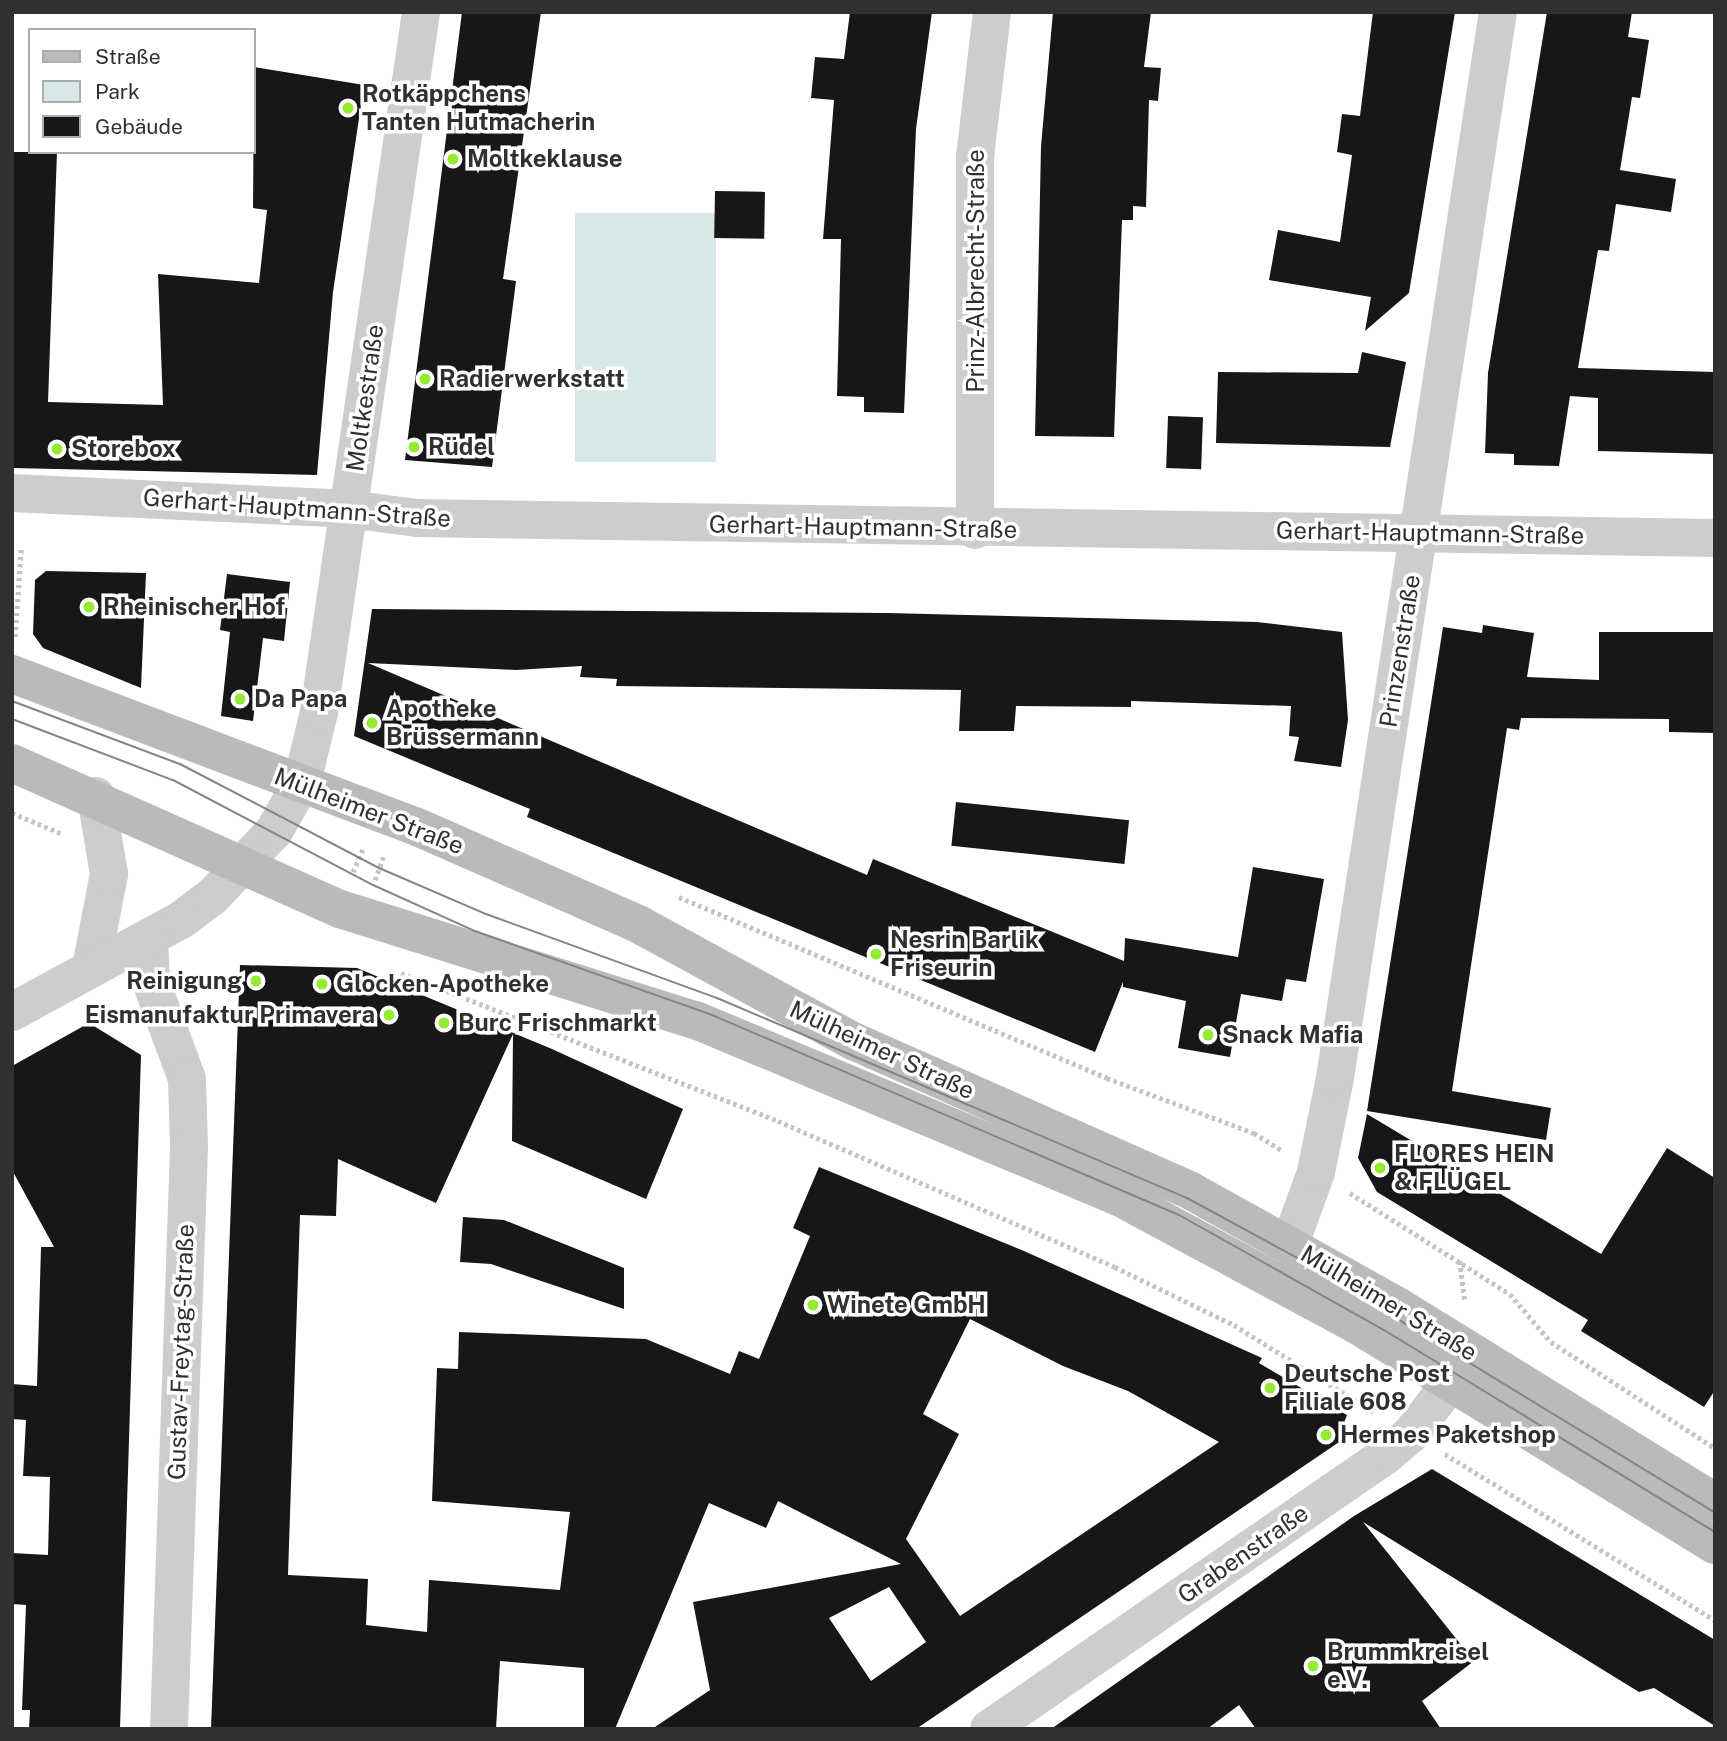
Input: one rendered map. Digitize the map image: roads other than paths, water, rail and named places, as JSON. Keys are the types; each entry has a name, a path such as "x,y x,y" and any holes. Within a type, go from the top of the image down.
{"main road":[{"name":"Mülheimer Straße","path":"13,663 387,815 640,925 853,1041 1080,1138 1290,1244 1715,1545"},
{"name":"Mülheimer Straße","path":"12,763 96,796 244,867 349,913 562,975 698,1021 999,1144 1227,1251 1463,1369 1715,1502"}],"street":[{"name":"Moltkestraße","path":"12,1012 192,913 244,867 285,816 302,782 320,712 421,12"},
{"name":"Prinz-Albrecht-Straße","path":"975,530 975,157 992,12"},
{"name":"Prinzenstraße","path":"1290,1244 1316,1172 1498,12"},
{"name":"Gerhart-Hauptmann-Straße","path":"12,493 348,509 417,518 975,530 1418,532 1715,538"},
{"path":"96,796 119,953"},
{"name":"Gustav-Freytag-Straße","path":"119,953 151,982 187,1079 189,1148 169,1729"},
{"name":"Grabenstraße","path":"989,1729 1412,1434 1463,1369"}],"tram line":[{"path":"12,701 180,764 379,868 486,914 717,998 1187,1198 1301,1260 1715,1513"},
{"path":"12,719 173,780 373,885 475,931 712,1015 1179,1215 1384,1330 1715,1532"}],"place":[{"name":"Rotkäppchens Tanten Hutmacherin","path":"348,108"},
{"name":"Moltkeklause","path":"453,159"},
{"name":"Radierwerkstatt","path":"425,379"},
{"name":"Rüdel","path":"414,447"},
{"name":"Storebox","path":"57,449"},
{"name":"Rheinischer Hof","path":"89,607"},
{"name":"Da Papa","path":"240,699"},
{"name":"Apotheke Brüssermann","path":"372,723"},
{"name":"Nesrin Barlik Friseurin","path":"876,954"},
{"name":"Reinigung","path":"256,981"},
{"name":"Glocken-Apotheke","path":"322,984"},
{"name":"Eismanufaktur Primavera","path":"389,1015"},
{"name":"Burc Frischmarkt","path":"444,1023"},
{"name":"Snack Mafia","path":"1208,1035"},
{"name":"FLORES HEIN & FLÜGEL","path":"1380,1168"},
{"name":"Winete GmbH","path":"813,1305"},
{"name":"Deutsche Post Filiale 608","path":"1270,1388"},
{"name":"Hermes Paketshop","path":"1326,1435"},
{"name":"Brummkreisel e.V.","path":"1313,1666"}]}
